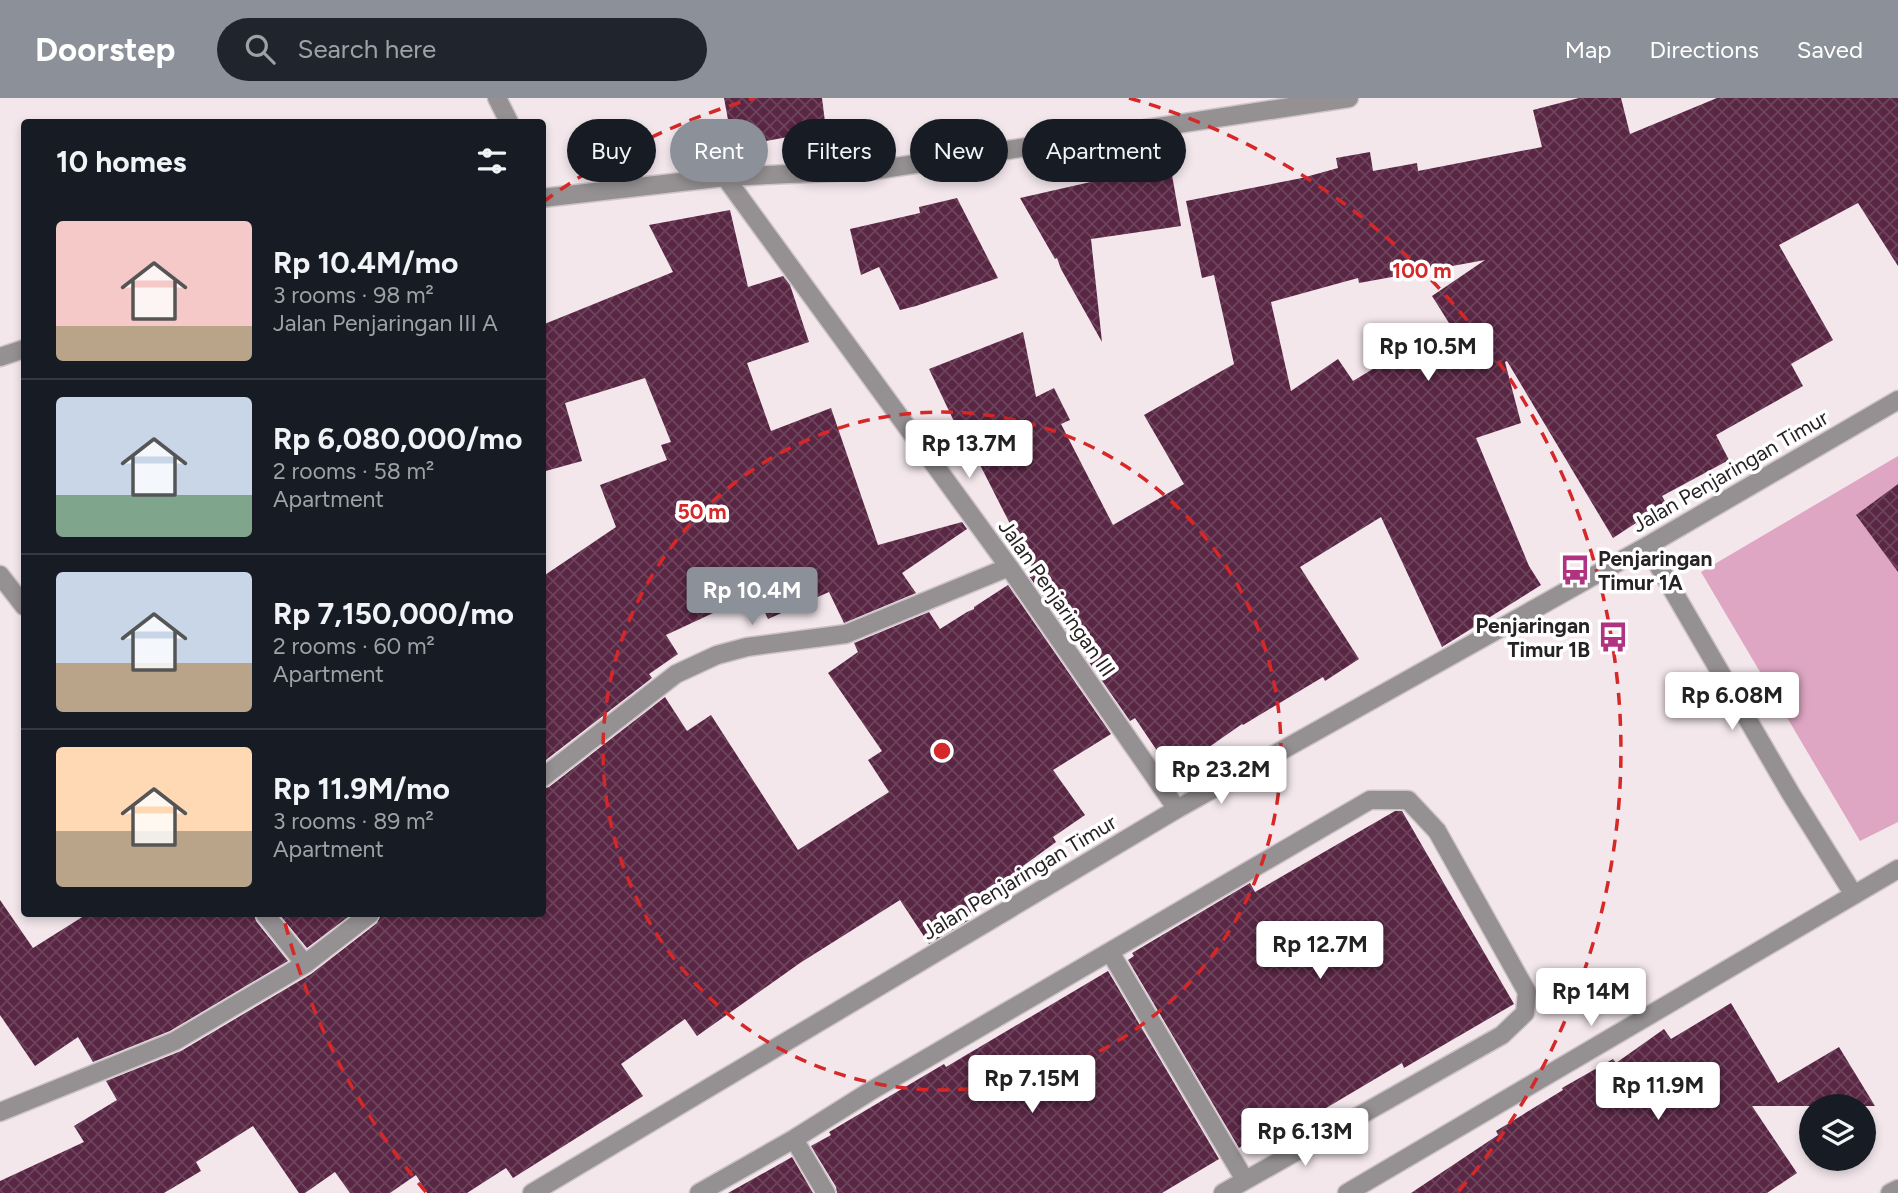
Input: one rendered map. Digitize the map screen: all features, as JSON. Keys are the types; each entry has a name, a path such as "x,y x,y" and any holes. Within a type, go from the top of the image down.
{"street":[{"path":"497,98 508,119"},
{"path":"768,175 876,170 1349,98"},
{"path":"546,195 675,182"},
{"name":"Jalan Penjaringan III","path":"729,182 1009,567 1177,809"},
{"path":"0,357 21,350"},
{"name":"Jalan Penjaringan Timur","path":"532,1193 1177,809 1647,546 1898,400"},
{"path":"1647,546 1791,794 1854,895"},
{"path":"546,776 676,674 717,655 747,647 846,634 1009,567"},
{"path":"0,575 21,602"},
{"path":"699,1193 1370,800 1408,800 1437,831 1527,992 1525,1013 1502,1035 1223,1193"},
{"path":"1347,1193 1898,869"},
{"path":"267,917 305,964"},
{"path":"2,1107 174,1041 305,964 366,917"},
{"path":"1110,952 1245,1180"},
{"path":"794,1139 826,1193"},
{"path":"1890,1193 1898,1189"}],"shaded area":[{"path":"1898,456 1898,822 1860,841 1701,572"}],"building":[{"path":"724,98 822,98 825,119 782,119 782,138 768,141 768,119 728,119"},
{"path":"1579,98 1621,98 1630,134 1717,98 1898,98 1898,266 1858,203 1779,245 1833,340 1791,364 1803,386 1716,435 1729,460 1662,496 1668,507 1613,538 1507,361 1505,362 1521,423 1476,438 1529,566 1541,585 1442,647 1381,517 1300,567 1359,659 1325,681 1323,677 1242,724 1172,773 1135,718 1130,721 1027,573 1033,569 976,457 972,459 929,369 1023,332 1036,397 1054,388 1070,420 1061,424 1113,525 1184,484 1144,415 1234,364 1214,275 1202,278 1186,201 1302,178 1338,168 1336,158 1370,152 1373,171 1417,163 1418,171 1542,147 1533,110","holes":["1485,260 1432,296 1449,323 1353,381 1338,359 1291,391 1271,302 1358,278 1359,283"]},
{"path":"1091,182 1173,182 1181,226 1091,239 1102,342 1057,258 1055,259 1020,198"},
{"path":"957,198 998,278 900,310 879,267 861,275 850,229 920,213 919,207"},
{"path":"730,210 748,287 783,276 790,285 809,342 747,363 771,431 831,408 878,545 962,522 967,529 902,573 916,593 844,623 829,592 768,619 756,593 666,635 678,654 649,674 652,678 546,760 546,574 616,527 600,485 667,460 661,445 671,442 645,378 565,403 582,461 546,471 546,323 673,272 649,225"},
{"path":"1898,484 1898,572 1856,515"},
{"path":"1008,585 1111,734 1053,770 1085,815 1053,837 1056,842 1023,866 1026,870 966,916 969,920 929,944 900,900 800,963 697,1036 685,1019 621,1064 643,1096 513,1178 506,1168 467,1193 427,1193 416,1175 390,1193 350,1193 335,1172 305,1193 299,1193 253,1126 196,1162 201,1171 164,1193 0,1193 0,1181 84,1142 74,1126 117,1100 106,1081 181,1051 311,974 377,923 380,917 546,917 546,788 665,697 687,731 711,715 798,850 889,792 868,760 882,751 828,673 858,652 854,643 929,612 940,629"},
{"path":"1395,811 1402,811 1514,1004 1404,1068 1402,1063 1250,1153 1245,1144 1239,1148 1128,960 1134,956 1132,953 1250,883 1255,892"},
{"path":"0,900 33,948 82,917 255,917 288,961 170,1031 93,1062 78,1037 35,1066 0,1015"},
{"path":"281,917 348,917 307,948"},
{"path":"1108,971 1219,1159 1162,1193 837,1193 811,1146 831,1135 829,1132 944,1064 946,1067"},
{"path":"1731,1003 1778,1083 1839,1047 1868,1094 1799,1094 1799,1106 1752,1106 1797,1173 1767,1193 1411,1193 1498,1135 1496,1131 1563,1090 1562,1088 1613,1059 1616,1063 1664,1029 1671,1039"},
{"path":"792,1157 813,1193 728,1193"}],"place":[{"name":"Penjaringan Timur 1A","path":"1575,570"},
{"name":"Penjaringan Timur 1B","path":"1613,637"}]}
